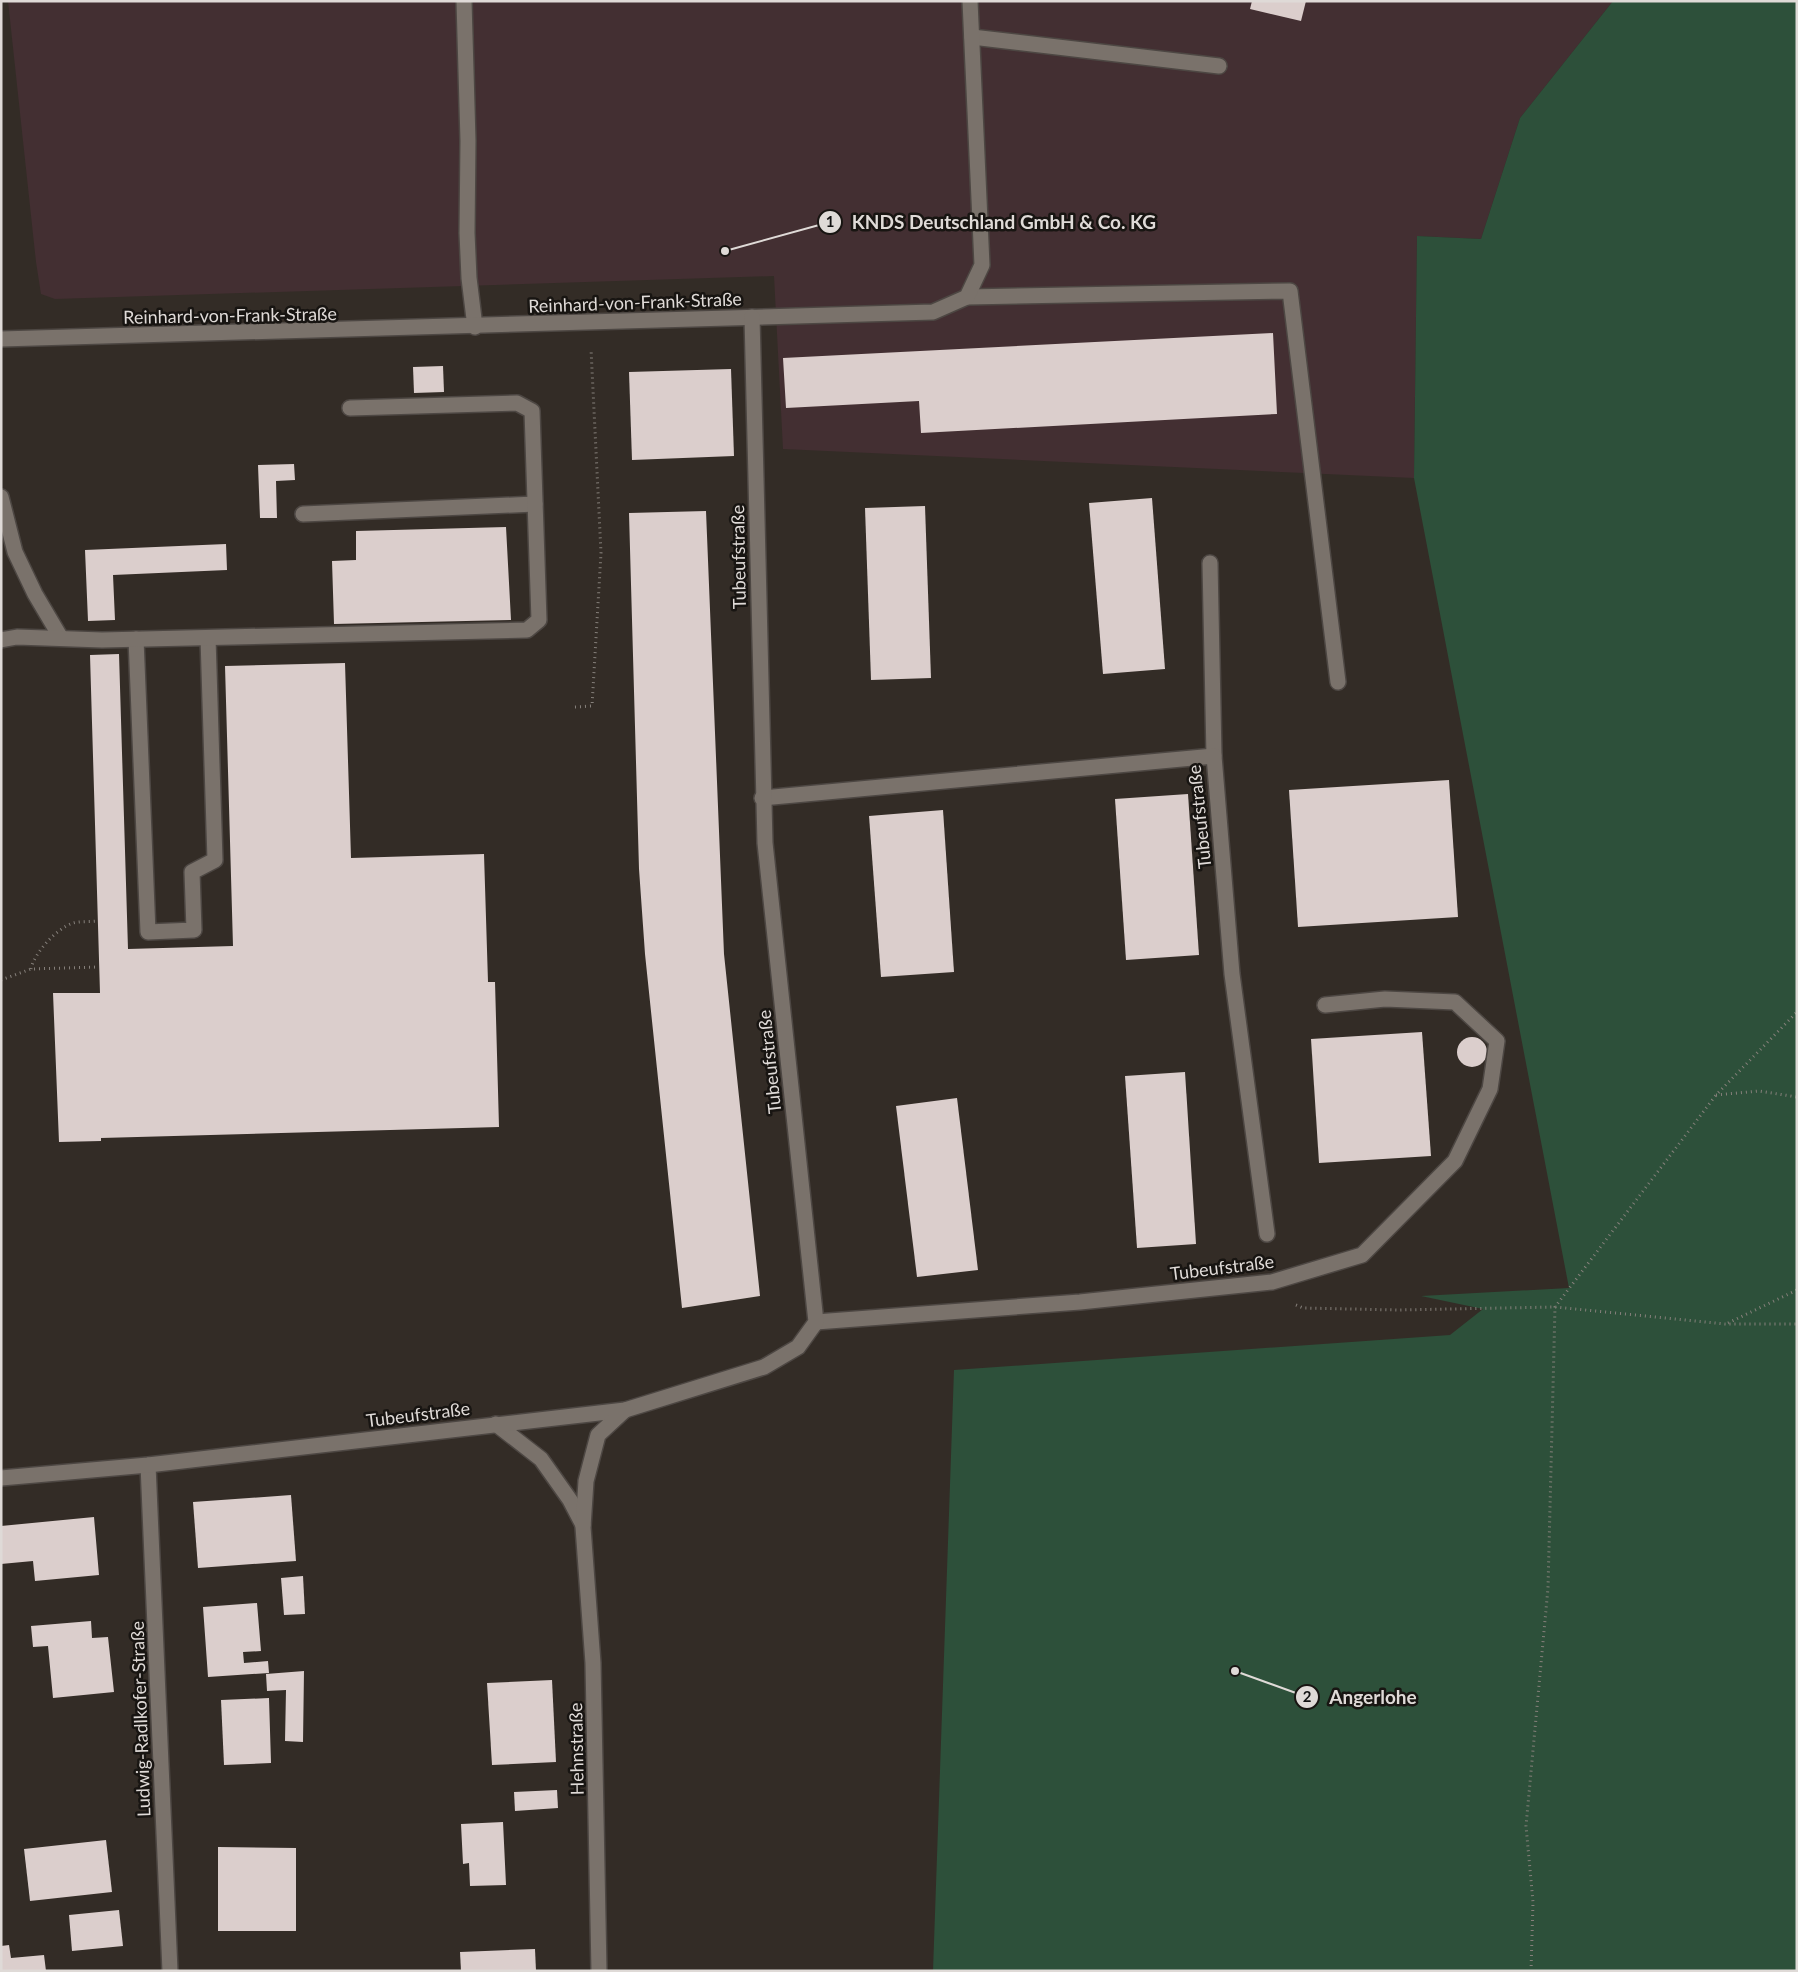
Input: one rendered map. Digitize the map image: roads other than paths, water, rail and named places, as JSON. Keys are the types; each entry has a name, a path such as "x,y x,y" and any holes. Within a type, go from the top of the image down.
{"street":[{"path":"464,1 468,142 467,233 469,278 475,327"},
{"path":"970,1 982,266 967,297 1290,291 1338,682"},
{"path":"972,37 1219,66"},
{"name":"Reinhard-von-Frank-Straße","path":"1,340 933,312 967,297"},
{"name":"Tubeufstraße","path":"1,1478 148,1465 624,1410 764,1367 798,1347 816,1322 779,983 762,798 752,317"},
{"path":"1,640 61,638 136,640 527,630 539,620 532,412 517,403 350,408"},
{"path":"1,498 15,552 35,594 61,638"},
{"path":"303,514 535,504"},
{"path":"1210,563 1214,756"},
{"path":"136,640 148,932 194,930 192,872 215,860 208,638"},
{"name":"Tubeufstraße","path":"762,798 1214,756 1232,974 1267,1234"},
{"name":"Tubeufstraße","path":"816,1322 1080,1302 1272,1282 1362,1255 1455,1161 1490,1089 1497,1040 1455,1002 1385,999 1325,1005"},
{"name":"Hehnstraße","path":"599,1971 593,1663 583,1527 586,1481 598,1435 624,1410"},
{"name":"Hehnstraße","path":"496,1424 541,1459 570,1500 583,1527"},
{"name":"Ludwig-Radlkofer-Straße","path":"148,1465 170,1971"}],"place":[{"name":"KNDS Deutschland GmbH & Co. KG","path":"725,251"},
{"name":"Angerlohe","path":"1235,1671"}]}
